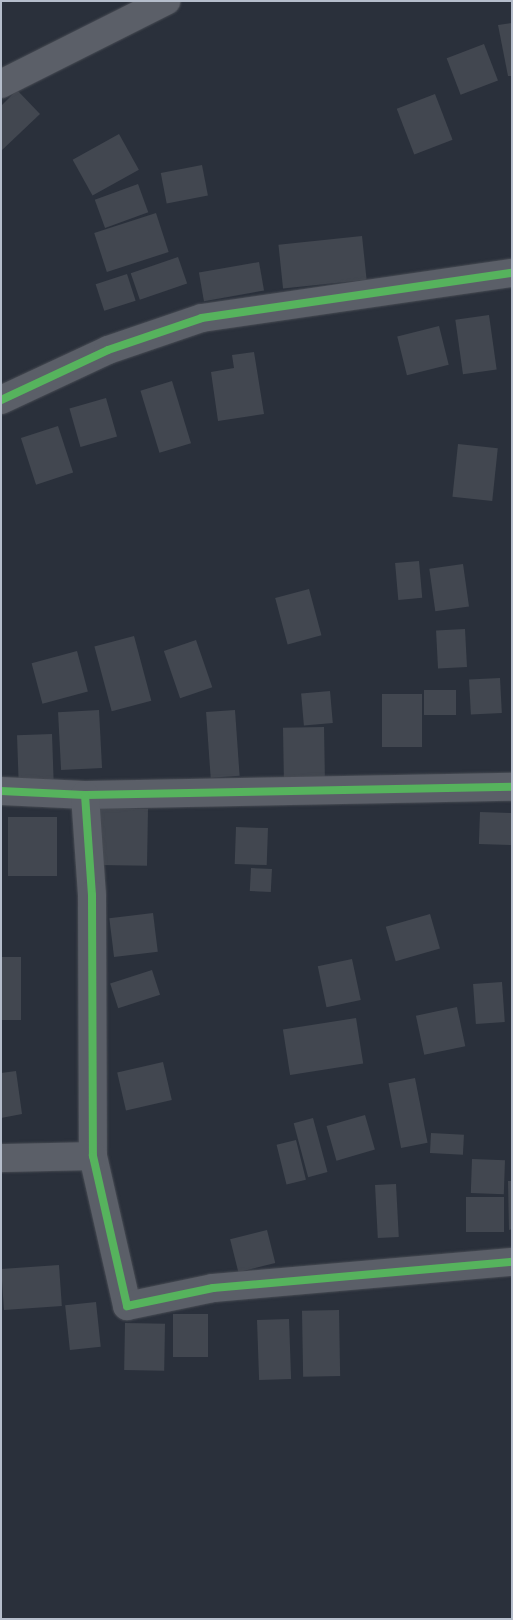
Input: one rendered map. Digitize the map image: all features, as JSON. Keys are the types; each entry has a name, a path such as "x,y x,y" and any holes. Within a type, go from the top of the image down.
{"street":[{"path":"1,84 166,1"},
{"path":"1,400 108,350 202,318 512,273"},
{"path":"1,791 85,795 512,787"},
{"path":"85,795 92,895 93,1156 128,1306 213,1288 512,1262"},
{"path":"1,1158 93,1156"}],"building":[{"path":"512,23 512,76 508,76 498,25"},
{"path":"484,44 498,80 461,95 447,58"},
{"path":"17,90 40,114 1,151 1,106"},
{"path":"435,94 453,140 414,154 397,109"},
{"path":"119,134 139,170 93,196 73,160"},
{"path":"202,165 208,195 167,203 161,173"},
{"path":"138,184 148,212 105,228 95,200"},
{"path":"156,213 169,252 107,272 94,233"},
{"path":"362,236 367,280 283,289 278,245"},
{"path":"178,257 187,283 140,300 131,273"},
{"path":"259,262 264,291 204,301 199,273"},
{"path":"127,274 136,301 104,311 96,284"},
{"path":"489,315 497,369 463,374 455,320"},
{"path":"439,326 449,365 407,375 397,336"},
{"path":"254,352 264,414 218,421 211,372 234,368 232,355"},
{"path":"172,381 191,443 159,453 140,391"},
{"path":"106,398 117,436 80,447 69,408"},
{"path":"58,426 73,473 36,485 21,438"},
{"path":"458,444 498,448 492,501 452,497"},
{"path":"419,561 422,598 398,600 395,563"},
{"path":"463,564 469,607 435,611 429,569"},
{"path":"309,589 321,635 288,644 275,598"},
{"path":"465,629 467,667 438,668 436,631"},
{"path":"134,636 151,701 112,711 94,647"},
{"path":"196,640 212,687 180,698 164,651"},
{"path":"77,651 88,692 42,704 32,663"},
{"path":"500,678 502,713 471,715 469,680"},
{"path":"424,690 456,690 456,715 424,715"},
{"path":"330,691 333,723 304,725 301,694"},
{"path":"382,694 422,694 422,747 382,747"},
{"path":"99,710 102,768 61,770 58,712"},
{"path":"235,710 240,776 211,778 206,712"},
{"path":"324,727 325,778 284,779 283,728"},
{"path":"52,734 54,783 19,784 17,735"},
{"path":"100,808 148,809 147,866 99,865"},
{"path":"480,812 512,813 511,845 479,844"},
{"path":"8,817 57,817 57,876 8,876"},
{"path":"236,827 268,828 267,865 235,864"},
{"path":"251,868 272,869 271,892 250,891"},
{"path":"153,913 158,952 114,957 109,918"},
{"path":"430,914 440,949 396,961 386,927"},
{"path":"1,957 21,957 21,1020 1,1020"},
{"path":"352,959 361,1000 326,1007 318,966"},
{"path":"152,970 160,995 118,1008 110,984"},
{"path":"502,982 505,1022 476,1024 473,984"},
{"path":"457,1007 465,1046 424,1055 416,1016"},
{"path":"356,1018 363,1063 290,1075 283,1030"},
{"path":"163,1062 172,1100 126,1111 117,1073"},
{"path":"16,1071 22,1114 1,1118 1,1073"},
{"path":"415,1078 428,1143 401,1148 388,1083"},
{"path":"365,1115 375,1150 336,1161 327,1126"},
{"path":"313,1118 327,1172 308,1177 294,1123"},
{"path":"431,1133 464,1135 463,1155 430,1153"},
{"path":"296,1140 306,1180 287,1185 277,1145"},
{"path":"472,1159 505,1160 504,1194 471,1193"},
{"path":"508,1181 512,1181 512,1229 509,1230"},
{"path":"396,1184 399,1237 378,1238 375,1185"},
{"path":"466,1197 504,1197 504,1232 466,1232"},
{"path":"267,1230 275,1263 238,1272 230,1239"},
{"path":"59,1265 62,1306 4,1310 1,1269"},
{"path":"96,1302 101,1347 70,1350 65,1305"},
{"path":"339,1310 340,1376 303,1377 302,1311"},
{"path":"173,1314 208,1314 208,1357 173,1357"},
{"path":"289,1319 291,1379 259,1380 257,1320"},
{"path":"125,1323 165,1324 164,1371 124,1370"}],"cycle path":[{"path":"1,400 108,350 202,318 512,273"},
{"path":"1,791 85,795 512,787"},
{"path":"85,795 92,895 93,1156 127,1306 213,1288 512,1262"}]}
